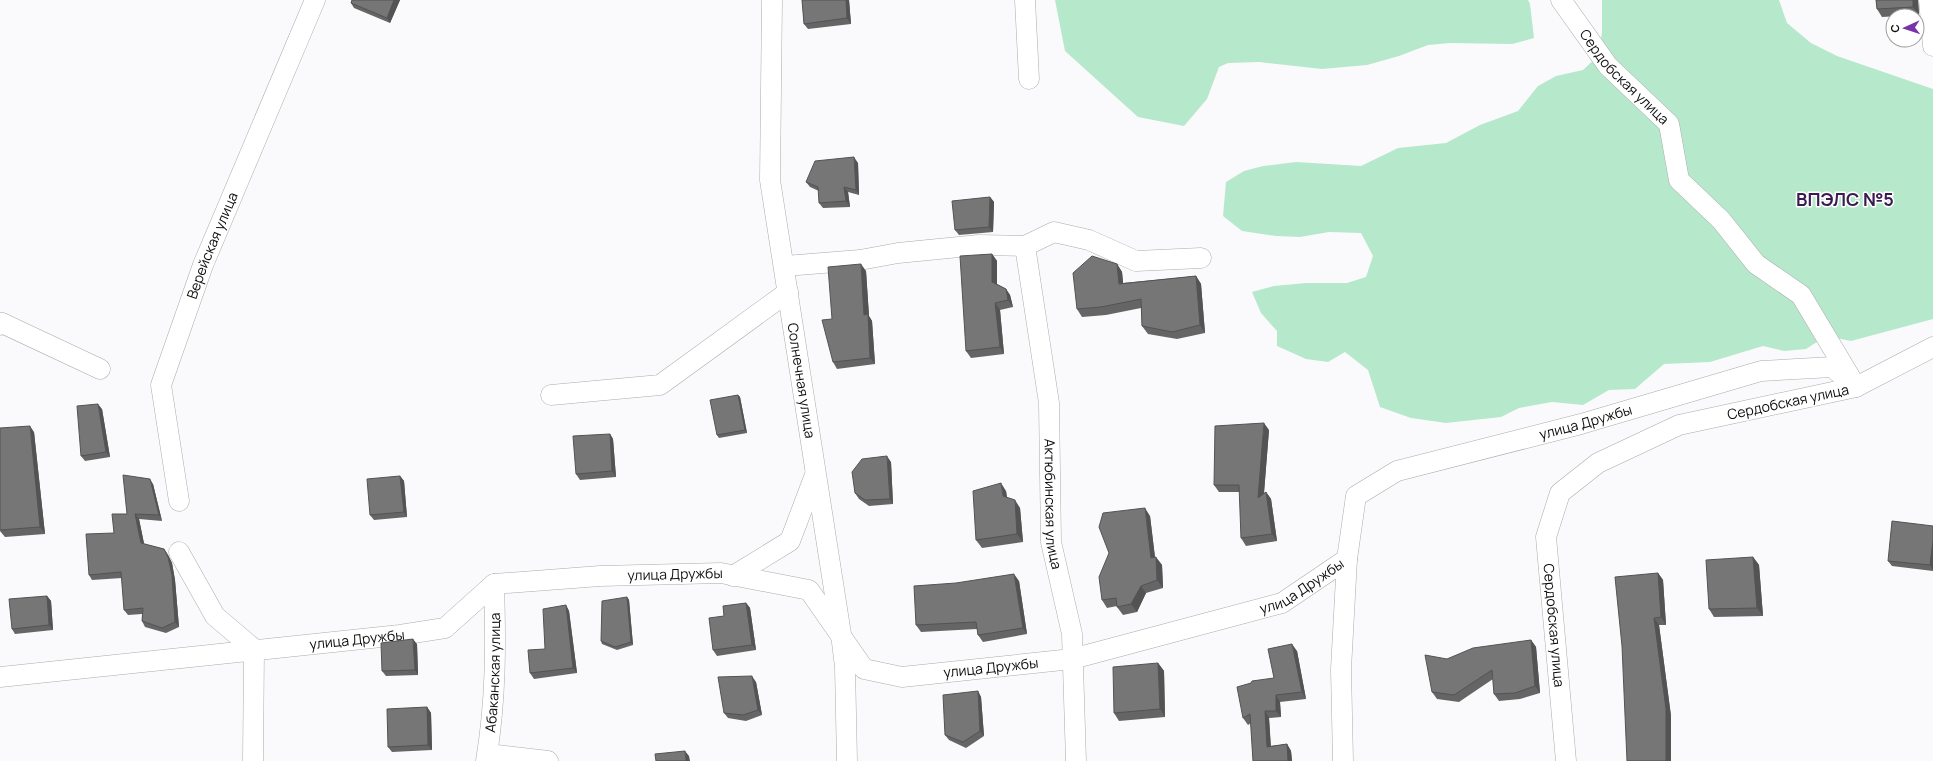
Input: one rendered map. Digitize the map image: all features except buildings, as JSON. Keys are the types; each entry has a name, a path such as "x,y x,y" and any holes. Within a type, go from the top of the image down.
{"street":[{"name":"Верейская улица","path":"180,501 161,384 204,265 315,0"},
{"name":"Солнечная улица","path":"772,0 770,180 785,266 841,634 845,667 848,761"},
{"path":"1025,0 1029,79"},
{"name":"Сердобская улица","path":"1561,0 1608,66 1669,124 1679,180 1721,220 1756,264 1801,295 1856,387 1679,425 1598,463 1560,493 1546,537 1566,761"},
{"path":"1929,0 1933,46"},
{"path":"785,266 860,260 898,253 979,245 1025,246 1054,232 1089,240 1136,261 1201,258"},
{"name":"Актюбинская улица","path":"1025,246 1049,403 1051,542 1072,634 1076,761"},
{"path":"551,395 660,385 788,292"},
{"path":"0,324 100,369"},
{"path":"1856,387 1933,347"},
{"name":"улица Дружбы","path":"0,677 254,649 400,635 445,628 494,584 600,576 721,574 809,590 864,669 902,677 1072,659 1282,603 1347,559 1356,496 1397,471 1581,424 1761,371 1832,367 1856,387"},
{"path":"734,576 790,540 816,473"},
{"path":"178,552 215,616 254,649 253,761"},
{"path":"1343,761 1341,669 1347,559"},
{"name":"Абаканская улица","path":"487,757 492,725 497,656 494,584"},
{"path":"487,757 548,761"}],"green space":[{"path":"1055,0 1528,0 1530,4 1534,38 1512,44 1450,43 1428,45 1399,56 1367,65 1322,69 1259,62 1228,63 1219,67 1207,99 1184,126 1138,117 1065,51"},
{"path":"1602,0 1779,0 1787,23 1811,43 1837,56 1933,89 1933,319 1851,341 1826,336 1806,349 1784,351 1763,346 1710,362 1664,364 1635,389 1609,390 1583,405 1552,402 1519,408 1501,417 1446,423 1411,418 1380,407 1368,370 1345,352 1328,362 1306,359 1277,346 1277,331 1261,313 1252,292 1274,286 1306,283 1347,283 1366,277 1373,256 1361,233 1329,232 1300,237 1276,236 1242,231 1223,216 1226,182 1244,171 1263,166 1296,162 1361,166 1398,148 1446,143 1480,125 1518,111 1538,86 1556,76 1583,70 1599,55 1602,32"}],"district":[{"name":"ВПЭЛС №5","path":"1845,200"}]}
